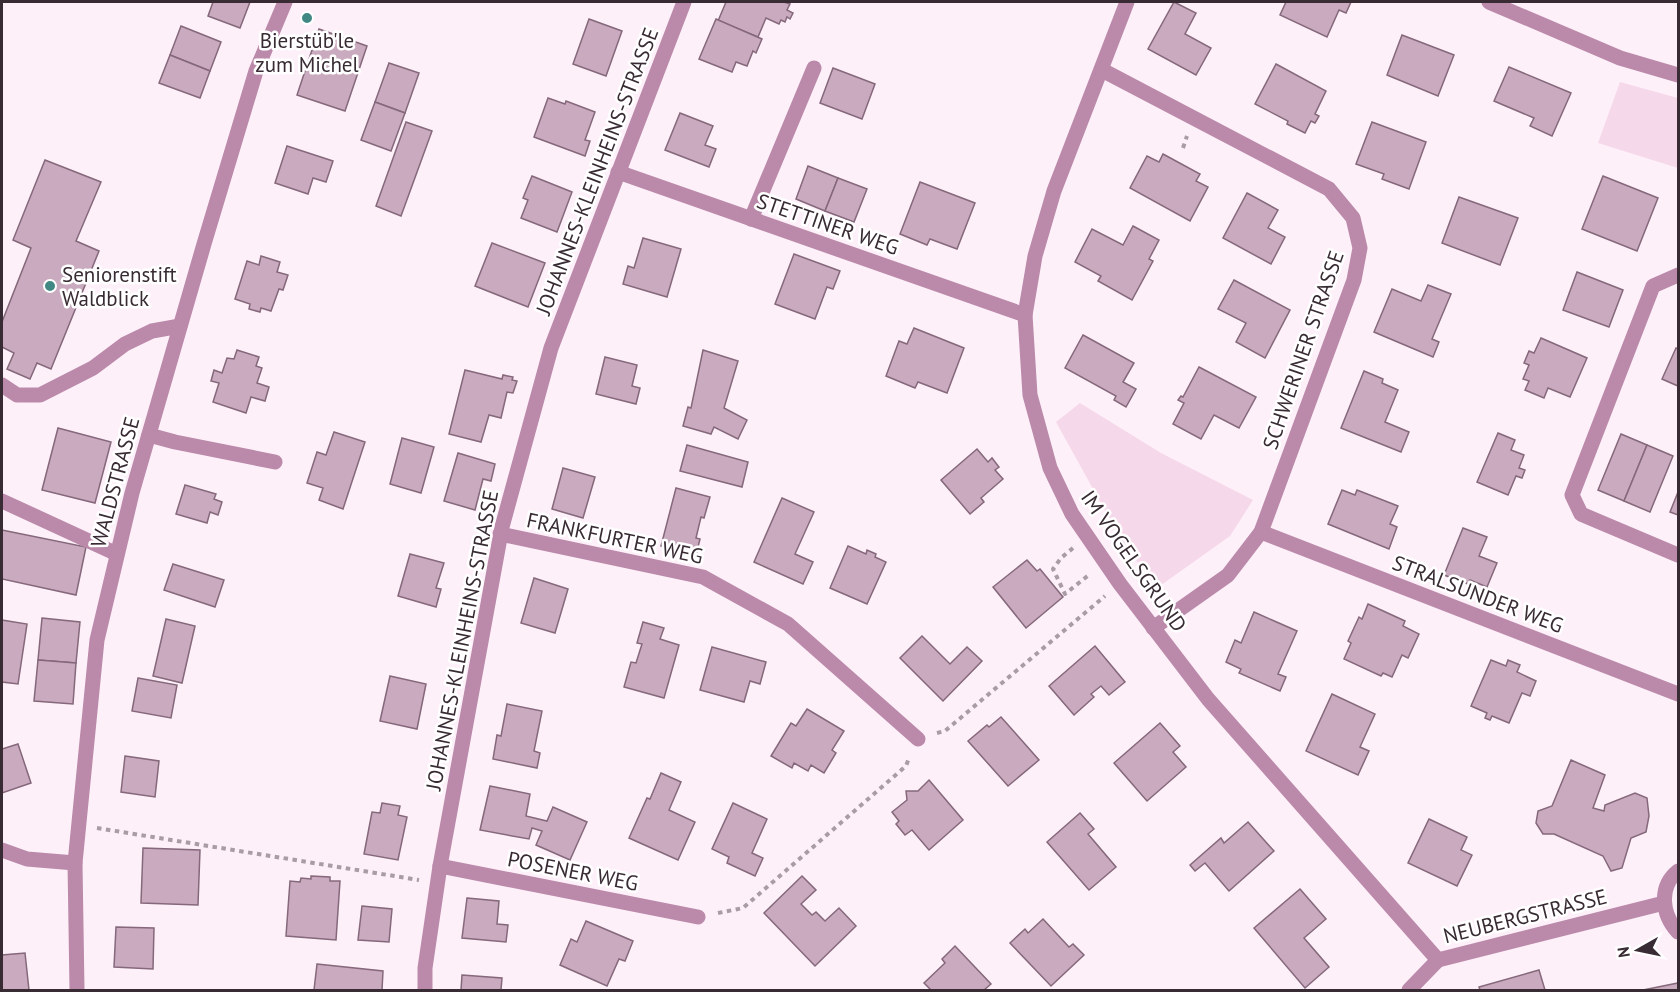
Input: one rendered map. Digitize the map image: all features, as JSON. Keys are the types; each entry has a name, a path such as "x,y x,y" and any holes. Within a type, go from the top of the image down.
{"street":[{"name":"WALDSTRASSE","path":"77,990 75,863 96,640 117,554 180,326 256,71 285,2"},
{"name":"JOHANNES-KLEINHEINS-STRASSE","path":"425,990 425,968 440,866 500,534 551,348 684,2"},
{"name":"IM VOGELSGRUND","path":"1127,2 1054,191 1035,255 1025,315 1030,395 1050,468 1072,514 1105,563 1208,699 1438,960"},
{"path":"1489,2 1620,58 1678,75"},
{"path":"751,219 814,68"},
{"name":"SCHWERINER STRASSE","path":"1102,70 1329,189 1353,218 1360,248 1354,280 1261,532 1228,575 1153,628"},
{"name":"STETTINER WEG","path":"618,172 1025,315"},
{"path":"1678,275 1653,286 1572,495 1581,514 1678,555"},
{"path":"2,384 16,395 40,395 93,368 124,344 153,331 180,326"},
{"path":"149,435 275,462"},
{"path":"2,501 117,554"},
{"name":"STRALSUNDER WEG","path":"1261,532 1678,694"},
{"name":"FRANKFURTER WEG","path":"500,534 703,577 788,624 918,739"},
{"path":"2,850 27,859 75,863"},
{"name":"POSENER WEG","path":"440,866 698,917"},
{"path":"1678,871 1666,888 1664,903 1668,918 1678,932"},
{"name":"NEUBERGSTRASSE","path":"1408,990 1438,960 1664,903"}],"path":[{"path":"1087,536 1061,558 1053,569 1065,594 1105,563"},
{"path":"79,827 108,828 438,884"}],"shaded area":[{"path":"1620,82 1678,98 1678,168 1598,143"},
{"path":"1080,403 1161,453 1253,500 1230,536 1157,588 1123,543 1056,422"}],"building":[{"path":"213,2 250,2 240,28 208,16"},
{"path":"726,2 784,2 790,4 787,10 793,13 790,19 787,17 785,22 781,20 779,24 766,18 758,37 718,21"},
{"path":"1174,2 1196,13 1185,34 1211,48 1196,75 1148,49"},
{"path":"1286,2 1351,2 1346,13 1339,10 1327,37 1280,15"},
{"path":"589,19 622,31 606,76 573,64"},
{"path":"716,19 762,39 756,53 753,51 747,66 736,62 732,72 699,59"},
{"path":"181,26 221,42 210,71 170,55"},
{"path":"319,29 367,46 345,111 297,95"},
{"path":"1402,35 1454,55 1438,96 1387,75"},
{"path":"170,55 210,71 200,98 159,83"},
{"path":"389,63 419,73 405,113 375,102"},
{"path":"1276,64 1326,91 1315,114 1319,116 1315,123 1311,121 1305,133 1287,124 1288,121 1255,104"},
{"path":"1509,67 1571,93 1552,136 1530,126 1534,118 1494,101"},
{"path":"833,68 875,84 862,119 820,103"},
{"path":"548,98 565,104 566,101 595,112 585,140 590,141 585,156 534,137"},
{"path":"375,102 405,113 391,151 361,140"},
{"path":"680,113 713,126 705,145 716,149 709,167 665,150"},
{"path":"406,122 432,131 401,216 376,206"},
{"path":"1372,122 1426,142 1409,189 1382,179 1384,174 1356,164"},
{"path":"287,146 333,161 326,182 313,178 308,194 275,183"},
{"path":"1163,154 1200,174 1196,181 1208,187 1190,221 1130,188 1147,156 1159,162"},
{"name":"Seniorenstift Waldblick","path":"45,160 101,182 76,241 99,251 51,369 37,363 30,379 7,369 14,353 2,347 2,322 31,248 13,240"},
{"path":"808,166 838,178 825,211 796,199"},
{"path":"532,176 572,192 557,232 521,218 528,200 523,198"},
{"path":"1603,176 1658,198 1637,251 1582,229"},
{"path":"838,178 867,189 854,222 825,211"},
{"path":"920,182 975,203 957,249 930,239 927,245 900,234"},
{"path":"1247,193 1278,210 1268,228 1285,237 1271,264 1223,238"},
{"path":"1459,197 1518,218 1500,265 1442,243"},
{"path":"1133,226 1159,240 1149,259 1153,261 1132,300 1098,281 1101,276 1075,262 1092,229 1123,245"},
{"path":"643,238 681,249 667,297 623,284 628,266 634,268"},
{"path":"492,243 545,263 528,307 475,286"},
{"path":"794,254 840,271 833,289 827,287 815,319 775,304"},
{"path":"261,256 280,262 277,272 288,275 283,290 279,289 271,311 261,308 260,312 249,309 250,304 235,299 247,261 259,265"},
{"path":"1577,272 1623,290 1609,327 1563,310"},
{"path":"1234,280 1290,310 1265,358 1236,342 1246,323 1218,309"},
{"path":"1428,285 1451,294 1432,339 1439,342 1433,357 1374,332 1392,289 1421,301"},
{"path":"914,328 964,348 947,393 918,382 915,388 886,376 899,341 907,344"},
{"path":"1083,335 1134,363 1123,382 1136,389 1126,407 1114,400 1116,396 1065,368"},
{"path":"1541,338 1587,358 1570,397 1548,388 1544,398 1525,390 1529,381 1523,379 1529,365 1524,363 1529,351 1534,353"},
{"path":"1676,348 1678,349 1678,386 1662,379"},
{"path":"237,350 259,357 256,366 262,368 257,383 269,387 265,401 251,397 246,413 213,402 219,383 211,381 214,370 222,373 227,358 234,359"},
{"path":"703,350 738,361 724,408 747,420 738,439 714,427 711,434 683,426 688,407 691,408"},
{"path":"605,357 637,365 632,386 640,388 636,404 596,394"},
{"path":"1199,367 1256,397 1239,428 1214,415 1201,439 1173,424 1184,403 1178,400 1181,396 1183,397"},
{"path":"465,370 502,379 503,375 513,377 512,380 517,381 513,393 507,392 501,418 489,415 481,442 449,434"},
{"path":"1364,371 1383,379 1382,383 1398,390 1385,422 1409,432 1401,452 1341,428"},
{"path":"58,428 111,442 95,503 42,490"},
{"path":"334,432 365,442 343,509 319,500 323,488 307,483 317,452 326,455"},
{"path":"1498,433 1515,440 1511,450 1524,455 1519,468 1525,470 1522,478 1516,476 1508,495 1477,482"},
{"path":"1621,434 1647,445 1624,501 1598,490"},
{"path":"402,438 434,447 421,493 390,484"},
{"path":"687,445 748,462 742,487 680,471"},
{"path":"1647,445 1673,456 1650,512 1624,501"},
{"path":"977,449 988,462 992,458 999,467 995,470 1003,479 981,498 984,502 970,514 941,480"},
{"path":"458,453 495,464 491,481 483,479 475,510 444,501"},
{"path":"563,468 595,477 583,518 552,509"},
{"path":"185,485 216,494 214,499 222,502 218,515 210,512 207,523 176,514"},
{"path":"676,488 710,497 704,518 701,517 696,538 700,539 696,555 661,546"},
{"path":"1342,490 1355,495 1357,490 1398,506 1390,524 1397,527 1389,549 1328,524"},
{"path":"1678,492 1678,515 1670,512"},
{"path":"782,498 814,512 795,554 813,562 803,584 754,562"},
{"path":"1463,528 1487,537 1479,556 1497,563 1487,587 1470,580 1468,584 1444,575"},
{"path":"2,530 86,547 76,595 2,579"},
{"path":"848,546 866,554 867,550 886,562 867,604 830,588"},
{"path":"410,554 444,563 436,588 441,589 436,607 398,596"},
{"path":"1027,560 1037,571 1040,569 1063,597 1026,628 993,587"},
{"path":"173,564 224,580 215,607 164,590"},
{"path":"534,578 568,589 555,633 521,623"},
{"path":"1368,604 1405,621 1403,626 1419,634 1408,658 1402,655 1392,677 1383,673 1381,676 1344,659 1351,643 1348,641 1359,617 1362,619"},
{"path":"1254,612 1297,631 1278,674 1286,677 1280,691 1239,673 1241,669 1226,662 1235,640 1241,643"},
{"path":"42,618 80,622 76,663 38,660"},
{"path":"166,619 195,626 182,683 153,676"},
{"path":"2,620 27,624 18,684 2,682"},
{"path":"643,622 664,628 660,639 679,645 664,698 624,687 631,662 636,663 642,644 637,643"},
{"path":"922,636 950,664 967,647 982,661 943,701 900,658"},
{"path":"1095,646 1125,682 1109,695 1101,686 1091,694 1094,697 1074,715 1049,686"},
{"path":"712,647 766,662 760,684 750,681 744,702 700,690"},
{"path":"38,660 76,663 73,704 34,701"},
{"path":"1491,660 1506,666 1508,660 1520,665 1517,672 1536,681 1530,696 1522,693 1509,723 1492,716 1490,720 1485,718 1487,713 1471,706"},
{"path":"390,676 426,684 417,729 380,721"},
{"path":"138,678 177,685 171,718 132,711"},
{"path":"1332,694 1375,714 1360,747 1369,751 1358,775 1306,751"},
{"path":"507,704 542,711 534,751 540,753 537,768 493,759 497,735 501,736"},
{"path":"807,709 844,731 832,750 836,753 824,773 811,765 808,771 794,763 792,768 771,756 791,723 796,726"},
{"path":"1001,717 1039,760 1008,786 968,741"},
{"path":"1160,723 1180,746 1173,752 1186,767 1147,801 1114,763"},
{"path":"18,744 31,783 2,793 2,749"},
{"path":"125,756 159,761 155,797 121,792"},
{"path":"1571,760 1605,775 1593,808 1604,811 1605,805 1635,793 1647,798 1649,816 1646,832 1631,838 1622,868 1611,871 1603,856 1554,834 1543,834 1536,823 1538,811 1552,806"},
{"path":"661,773 681,782 669,810 695,822 678,860 629,838"},
{"path":"929,780 963,820 929,850 912,830 905,835 896,824 899,821 892,812 907,800 906,791 918,791"},
{"path":"490,786 530,794 526,816 547,821 553,807 587,822 570,860 536,845 542,831 532,828 529,839 480,830"},
{"path":"382,803 400,806 398,815 407,817 398,860 364,854 372,812 380,813"},
{"path":"733,803 767,819 752,853 763,858 755,876 727,863 729,857 712,849"},
{"path":"1080,813 1094,829 1088,834 1116,867 1089,890 1047,842"},
{"path":"1429,819 1467,837 1461,850 1472,855 1457,886 1408,863"},
{"path":"1248,822 1274,851 1229,891 1205,863 1195,871 1190,865 1221,838 1224,843"},
{"path":"143,848 200,850 198,905 141,903"},
{"path":"311,876 330,877 330,881 340,881 336,940 286,936 290,881 300,882 301,878 311,879"},
{"path":"802,876 816,890 801,904 812,915 816,912 825,921 839,908 856,926 815,966 764,913"},
{"path":"1300,889 1326,919 1304,938 1329,967 1305,988 1254,928"},
{"path":"467,898 499,901 497,924 508,925 506,942 462,938"},
{"path":"362,906 392,909 389,942 358,940"},
{"path":"1043,919 1069,947 1073,944 1084,955 1051,986 1010,943 1025,929 1028,933"},
{"path":"586,921 633,941 625,961 619,959 607,986 560,965 571,939 577,942"},
{"path":"116,927 154,928 153,969 114,967"},
{"path":"955,946 991,984 984,990 931,990 924,983 945,963 942,959"},
{"path":"25,953 29,990 2,990 2,955"},
{"path":"317,964 383,971 382,990 314,990"},
{"path":"1539,970 1545,990 1480,990 1479,987"},
{"path":"462,975 502,978 501,990 461,990"},
{"path":"1678,983 1678,990 1643,990"}],"place":[{"name":"Bierstüb'le zum Michel","path":"307,18"},
{"name":"Seniorenstift Waldblick","path":"50,286"}]}
